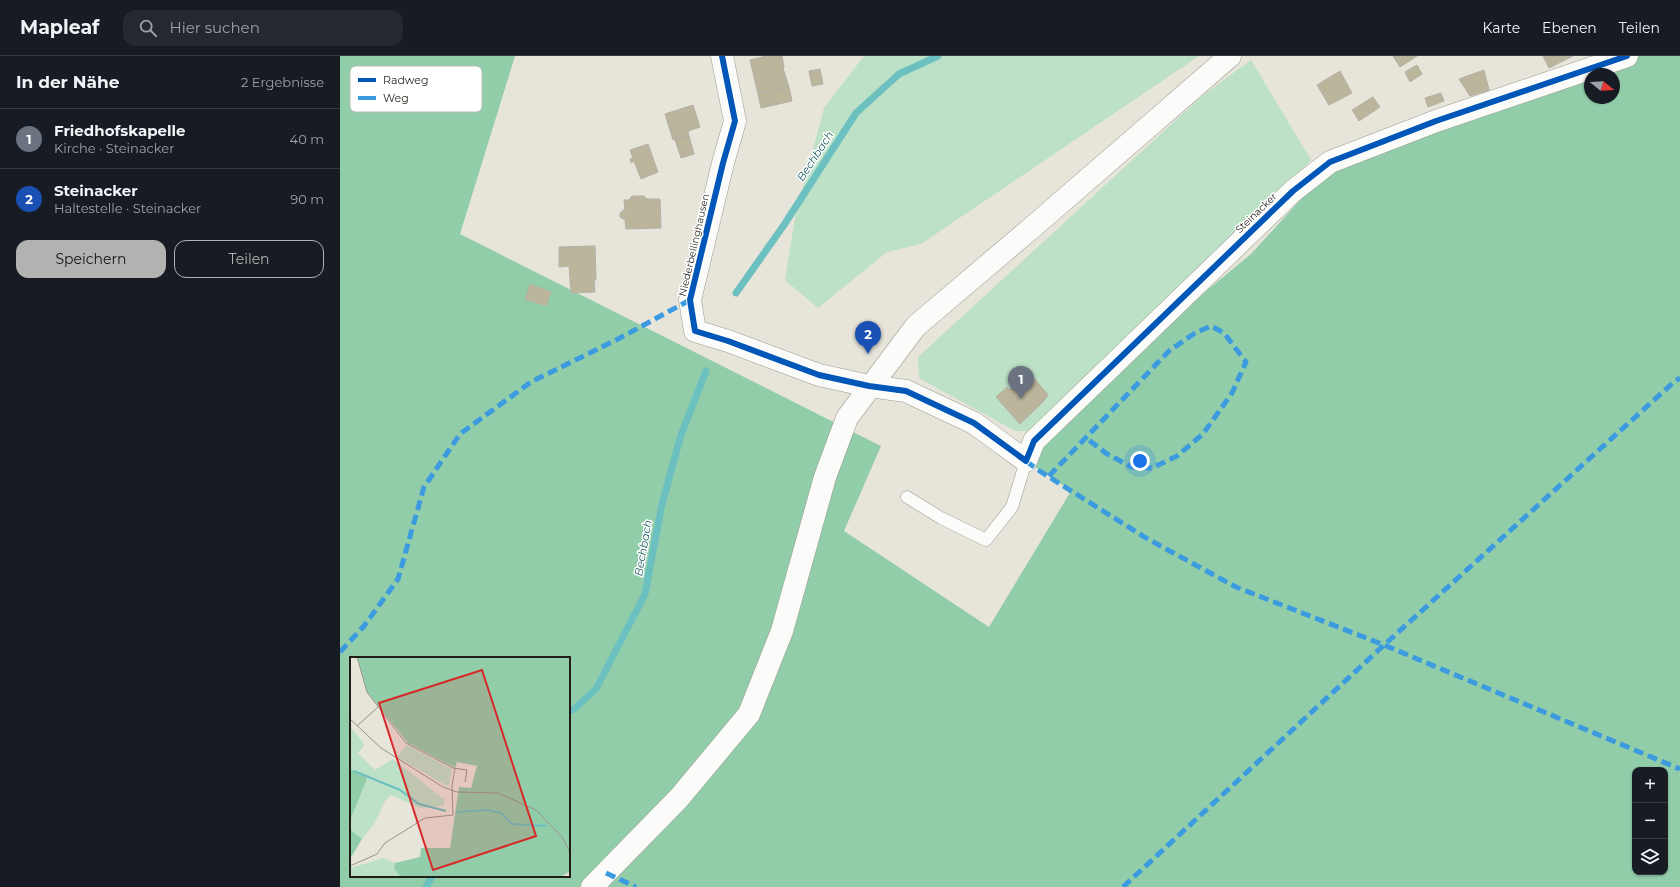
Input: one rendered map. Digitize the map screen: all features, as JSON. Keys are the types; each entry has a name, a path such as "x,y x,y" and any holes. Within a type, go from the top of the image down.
{"street":[{"name":"Niederbellinghausen","path":"722,56 735,121 723,163 690,300 695,331 728,341 819,375 869,386"},
{"path":"592,887 679,798 749,714 782,631 825,477 847,418 869,386 916,326 1230,56"},
{"name":"Steinacker","path":"1026,461 1034,441 1293,191 1330,162 1436,121 1627,56"},
{"path":"869,386 906,391 974,423 1026,461"}],"lane":[{"path":"907,497 941,518 986,540 1012,507 1026,461"}],"green space":[{"path":"340,56 515,56 460,234 881,446 844,531 989,627 1071,491 1026,461 1090,387 1251,254 1322,176 1584,73 1584,104 1620,104 1620,68 1596,68 1627,56 1680,56 1680,887 340,887"},
{"path":"864,56 1199,56 921,244 887,252 818,308 785,280 795,218 824,108"},
{"path":"1251,60 1311,160 1250,224 1028,431 1015,431 919,378 918,357 1201,97"}],"building":[{"path":"766,56 782,56 783,68 789,87 758,94 750,60"},
{"path":"1393,56 1417,56 1400,67"},
{"path":"1543,56 1573,56 1549,68"},
{"path":"1417,65 1422,74 1410,82 1405,72"},
{"path":"820,69 823,84 812,86 809,71"},
{"path":"1484,70 1489,90 1470,96 1459,79"},
{"path":"1340,71 1352,93 1329,105 1317,85"},
{"path":"789,87 792,101 761,108 758,94"},
{"path":"1441,93 1444,101 1428,107 1425,98"},
{"path":"1373,97 1380,107 1359,121 1352,110"},
{"path":"693,105 700,127 688,131 689,136 673,140 665,114"},
{"path":"689,136 694,154 681,158 675,140"},
{"path":"648,144 658,172 641,179 634,161 631,163 630,159 633,158 630,150"},
{"path":"632,196 644,196 647,199 660,199 661,228 626,229 625,220 620,217 620,213 625,209 624,200 629,200"},
{"path":"595,246 595,292 571,293 569,266 559,267 559,247"},
{"path":"530,284 551,292 546,306 525,299"},
{"path":"1029,372 1048,395 1043,402 1020,424 996,397 1007,387 1009,390"}],"waterway":[{"name":"Bechbach","path":"736,293 784,225 856,113 899,74 938,56"},
{"name":"Bechbach","path":"570,711 574,709 596,689 645,594 662,504 681,435 706,371"},
{"name":"Bechbach","path":"426,887 431,877"}],"marked path":[{"path":"340,652 364,626 398,579 424,487 460,434 531,382 618,339 690,300"},
{"path":"1049,476 1169,351 1195,333 1211,326 1224,333 1246,362 1232,393 1203,434 1177,456 1152,468 1132,467 1107,454 1085,437"},
{"path":"1123,887 1384,645 1680,378"},
{"path":"1026,461 1146,538 1236,587 1384,645 1680,769"},
{"path":"606,873 636,887"}],"cycle path":[{"path":"722,56 735,121 723,163 690,300 695,331 728,341 819,375 869,386 906,391 974,423 1026,461 1034,441 1293,191 1330,162 1436,121 1627,56"}],"place":[{"name":"Steinacker","path":"868,354"},
{"name":"Friedhofskapelle","path":"1021,399"}]}
